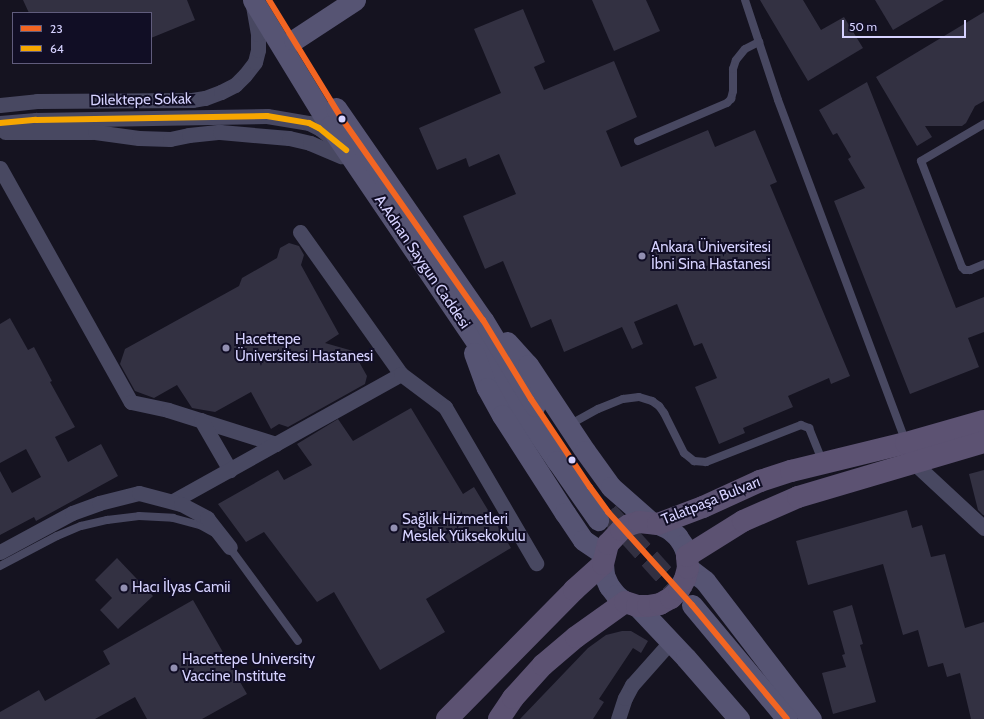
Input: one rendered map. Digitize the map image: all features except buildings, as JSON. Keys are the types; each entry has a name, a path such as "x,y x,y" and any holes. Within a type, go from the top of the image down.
{"main road":[{"name":"A.Adnan Saygun Caddesi","path":"252,0 344,153 475,325 559,442 603,516"},
{"name":"A.Adnan Saygun Caddesi","path":"269,0 342,118 475,325"},
{"path":"294,40 355,0"},
{"path":"475,325 510,345 528,365 568,426 611,487 655,523 669,529 677,536 684,545 687,562 685,580 679,590 670,598 660,604 648,606 631,604 576,637 544,665 513,698 499,719"},
{"path":"475,325 478,366 502,415 584,540 604,559 604,575 609,586 616,595 631,604 670,641 739,719"},
{"name":"Talatpaşa Bulvarı","path":"687,562 743,520 984,421"},
{"name":"Talatpaşa Bulvarı","path":"452,716 604,559 608,544 620,530 639,522 655,523 703,507 760,481 823,463 984,442"},
{"path":"687,562 705,581 811,719"},
{"path":"771,719 687,608 787,719"}],"street":[{"name":"Dilektepe Sokak","path":"0,105 37,101 192,100 205,98 221,92 234,85 245,75 255,62 258,50 258,34 252,0"},
{"path":"0,99 29,95 192,93 207,91 232,78 243,66 251,54 251,40"},
{"name":"Dilektepe Sokak","path":"0,123 36,120 267,116 309,123 319,128 344,153"},
{"path":"0,132 95,132 139,138 170,139 189,135 220,132 289,138 344,153"},
{"path":"0,168 131,402 168,410 276,444"},
{"path":"300,232 401,374 444,407 536,563"},
{"path":"173,502 401,374"},
{"path":"201,420 230,470"},
{"path":"909,452 984,528"},
{"path":"0,552 72,513 99,503 139,493 182,504 207,518 230,547"},
{"path":"618,719 625,698 632,685 670,641"}],"lane":[{"path":"745,0 781,107 909,452"},
{"path":"638,141 727,103 731,99 733,91 733,69 736,60 745,48 759,42"},
{"path":"984,124 921,161 962,267 965,270 970,270 984,264"},
{"path":"568,426 598,409 623,399 639,397 652,400 659,406 684,453 694,461 706,462 800,425 809,428 823,463"},
{"path":"0,566 35,546 81,526 107,520 139,516 173,518 200,525 215,534 230,547 298,642"}],"tunnel":[{"path":"608,512 690,603"}],"transit line":[{"name":"23","path":"269,0 342,119 483,320 531,399 608,512 692,605 787,719"},
{"name":"64","path":"0,123 36,120 267,116 309,123 319,128 346,150"}],"place":[{"name":"Ankara Üniversitesi İbni Sina Hastanesi","path":"642,256"},
{"name":"Hacettepe Üniversitesi Hastanesi","path":"226,348"},
{"name":"Sağlık Hizmetleri Meslek Yüksekokulu","path":"394,528"},
{"name":"Hacı İlyas Camii","path":"124,588"},
{"name":"Hacettepe University Vaccine Institute","path":"174,668"}]}
